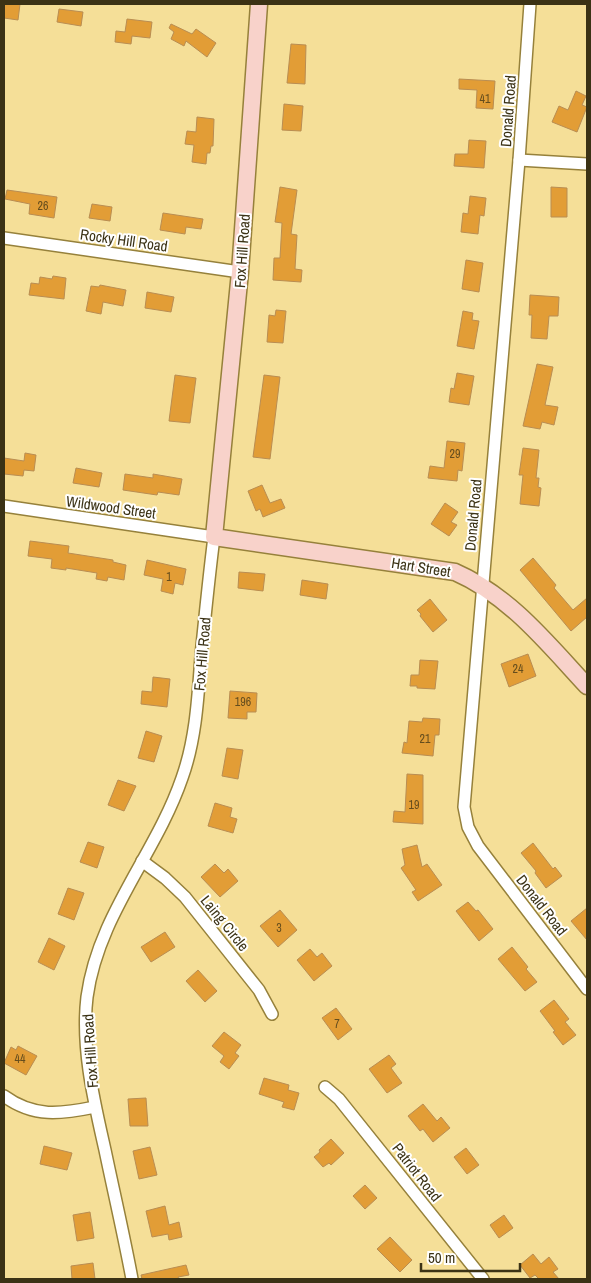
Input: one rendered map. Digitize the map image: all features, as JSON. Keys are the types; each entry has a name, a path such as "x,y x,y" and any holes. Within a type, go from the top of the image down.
{"street":[{"name":"Fox Hill Road","path":"132,1279 95,1107 86,1035 87,998 91,977 105,931 176,794 187,762 196,714 240,272 255,4"},
{"name":"Donald Road","path":"530,4 519,160 464,800 468,827 478,846 587,988"},
{"path":"519,160 587,164"},
{"name":"Rocky Hill Road","path":"4,238 240,272"},
{"name":"Wildwood Street","path":"4,506 214,537"},
{"name":"Hart Street","path":"214,537 455,572 482,586 525,619 587,686"},
{"name":"Laing Circle","path":"142,861 166,878 189,902 259,990 272,1014"},
{"name":"Patriot Road","path":"325,1087 340,1099 482,1279"},
{"path":"4,1096 24,1108 39,1112 65,1112 95,1107"}],"building":[{"path":"4,4 20,4 18,20 4,18"},
{"path":"59,9 83,12 81,26 57,22"},
{"path":"127,19 152,22 150,38 132,36 131,44 115,42 116,31 125,32"},
{"path":"171,24 192,34 196,29 216,43 207,57 186,41 184,46 171,39 174,32 169,28"},
{"path":"291,44 306,45 305,84 287,83"},
{"path":"459,79 495,81 493,109 476,108 477,90 459,89"},
{"path":"576,91 586,96 582,105 587,107 577,132 552,122 559,106 568,110"},
{"path":"284,104 303,106 301,131 282,130"},
{"path":"197,117 214,119 213,146 211,146 210,153 207,153 206,164 192,162 194,145 185,144 187,131 196,132"},
{"path":"469,140 486,141 484,168 454,166 455,154 468,154"},
{"path":"280,187 297,190 291,234 297,235 295,269 302,270 301,282 273,280 274,258 280,258 282,223 275,222"},
{"path":"551,187 567,188 567,217 551,217"},
{"path":"7,190 57,197 54,218 29,214 30,204 5,199"},
{"path":"470,196 486,198 484,216 480,215 478,234 461,232 463,213 468,214"},
{"path":"92,204 112,207 110,221 89,218"},
{"path":"163,213 203,219 201,229 186,227 185,234 160,230"},
{"path":"466,260 483,263 479,292 462,289"},
{"path":"53,276 66,278 64,299 29,295 31,283 39,284 40,277 52,279"},
{"path":"100,285 126,290 123,306 103,302 101,314 86,311 91,286 99,287"},
{"path":"147,292 174,297 171,312 145,308"},
{"path":"530,295 559,297 558,316 549,316 547,339 531,338 532,315 529,315"},
{"path":"276,310 286,311 283,343 267,342 269,315 275,316"},
{"path":"463,311 473,313 472,320 479,321 474,349 457,346"},
{"path":"537,364 553,367 545,405 558,407 554,425 542,422 540,429 523,426"},
{"path":"457,373 474,376 469,405 449,402 451,388 454,389"},
{"path":"175,375 196,378 190,423 169,421"},
{"path":"264,375 280,377 270,459 253,457"},
{"path":"447,441 465,443 462,471 458,470 457,481 428,478 430,466 444,468"},
{"path":"523,448 539,450 536,478 539,478 538,487 541,488 539,506 520,504 523,475 519,475"},
{"path":"25,453 36,455 34,471 24,470 23,476 4,474 4,458 24,461"},
{"path":"76,468 102,473 99,487 73,483"},
{"path":"125,474 153,478 153,474 182,479 179,495 158,492 157,495 123,490"},
{"path":"262,485 270,503 281,499 285,508 263,517 260,509 256,511 248,491"},
{"path":"445,503 458,512 451,522 457,525 449,536 431,524"},
{"path":"30,541 69,546 68,553 113,560 113,562 126,565 124,580 108,577 107,581 96,579 97,573 66,568 66,570 51,568 52,559 28,556"},
{"path":"533,558 556,585 554,588 573,610 587,598 587,617 571,631 520,570"},
{"path":"147,560 186,569 183,585 175,583 173,594 161,591 163,579 144,575"},
{"path":"239,572 265,574 263,591 238,588"},
{"path":"302,580 328,584 326,599 300,595"},
{"path":"430,599 447,620 433,632 417,610"},
{"path":"528,654 536,676 509,687 501,664"},
{"path":"420,660 438,661 435,689 410,686 411,675 419,675"},
{"path":"153,677 170,679 167,707 141,704 142,691 152,692"},
{"path":"230,691 257,693 256,712 247,712 247,719 228,718"},
{"path":"423,718 440,719 439,735 435,735 433,756 402,753 404,742 407,743 409,721 422,722"},
{"path":"146,731 162,736 154,762 138,758"},
{"path":"227,748 243,750 238,779 222,776"},
{"path":"407,774 423,775 423,824 393,822 394,811 405,812"},
{"path":"118,780 136,786 124,811 108,805"},
{"path":"215,803 232,808 230,817 237,819 233,833 208,826"},
{"path":"88,842 104,847 97,868 80,862"},
{"path":"533,843 553,869 555,867 562,876 546,888 535,873 536,871 521,853"},
{"path":"417,845 422,867 427,864 442,885 418,901 412,892 416,890 401,868 405,865 402,849"},
{"path":"215,864 224,873 228,869 238,881 220,897 201,877"},
{"path":"68,888 84,893 74,920 58,914"},
{"path":"468,902 476,911 478,910 493,929 479,941 456,911"},
{"path":"587,908 587,940 571,921"},
{"path":"280,910 297,930 278,947 260,926"},
{"path":"165,932 175,947 151,962 141,947"},
{"path":"49,938 65,946 54,970 38,962"},
{"path":"512,947 537,982 525,991 498,959"},
{"path":"310,949 317,957 322,953 332,966 314,981 297,960"},
{"path":"198,970 217,991 205,1002 186,981"},
{"path":"554,1000 569,1019 565,1022 576,1035 563,1045 540,1011"},
{"path":"336,1008 352,1029 338,1040 322,1018"},
{"path":"224,1032 241,1045 235,1053 239,1056 229,1069 220,1062 224,1056 212,1046"},
{"path":"18,1046 37,1056 26,1075 4,1063 11,1047 16,1050"},
{"path":"389,1055 396,1064 391,1068 402,1083 387,1093 369,1069"},
{"path":"264,1078 289,1085 288,1090 299,1093 294,1110 282,1107 284,1102 259,1094"},
{"path":"146,1098 148,1126 130,1126 128,1099"},
{"path":"423,1104 437,1121 441,1117 450,1128 433,1142 423,1129 420,1131 408,1116"},
{"path":"331,1139 344,1153 331,1165 329,1163 323,1167 314,1157"},
{"path":"44,1146 72,1153 67,1170 40,1164"},
{"path":"150,1147 157,1175 139,1179 133,1151"},
{"path":"466,1148 479,1165 467,1174 454,1157"},
{"path":"365,1185 377,1198 365,1209 353,1196"},
{"path":"165,1206 169,1225 179,1222 182,1237 169,1240 168,1234 152,1237 146,1211"},
{"path":"90,1212 94,1238 77,1241 73,1215"},
{"path":"504,1215 513,1228 499,1238 490,1225"},
{"path":"390,1237 412,1260 400,1272 377,1249"},
{"path":"533,1254 541,1264 549,1257 558,1269 553,1272 559,1279 539,1279 535,1275 530,1278 520,1265"},
{"path":"93,1263 95,1279 72,1279 71,1266"},
{"path":"186,1265 189,1275 178,1277 179,1279 142,1279 141,1275"}]}
